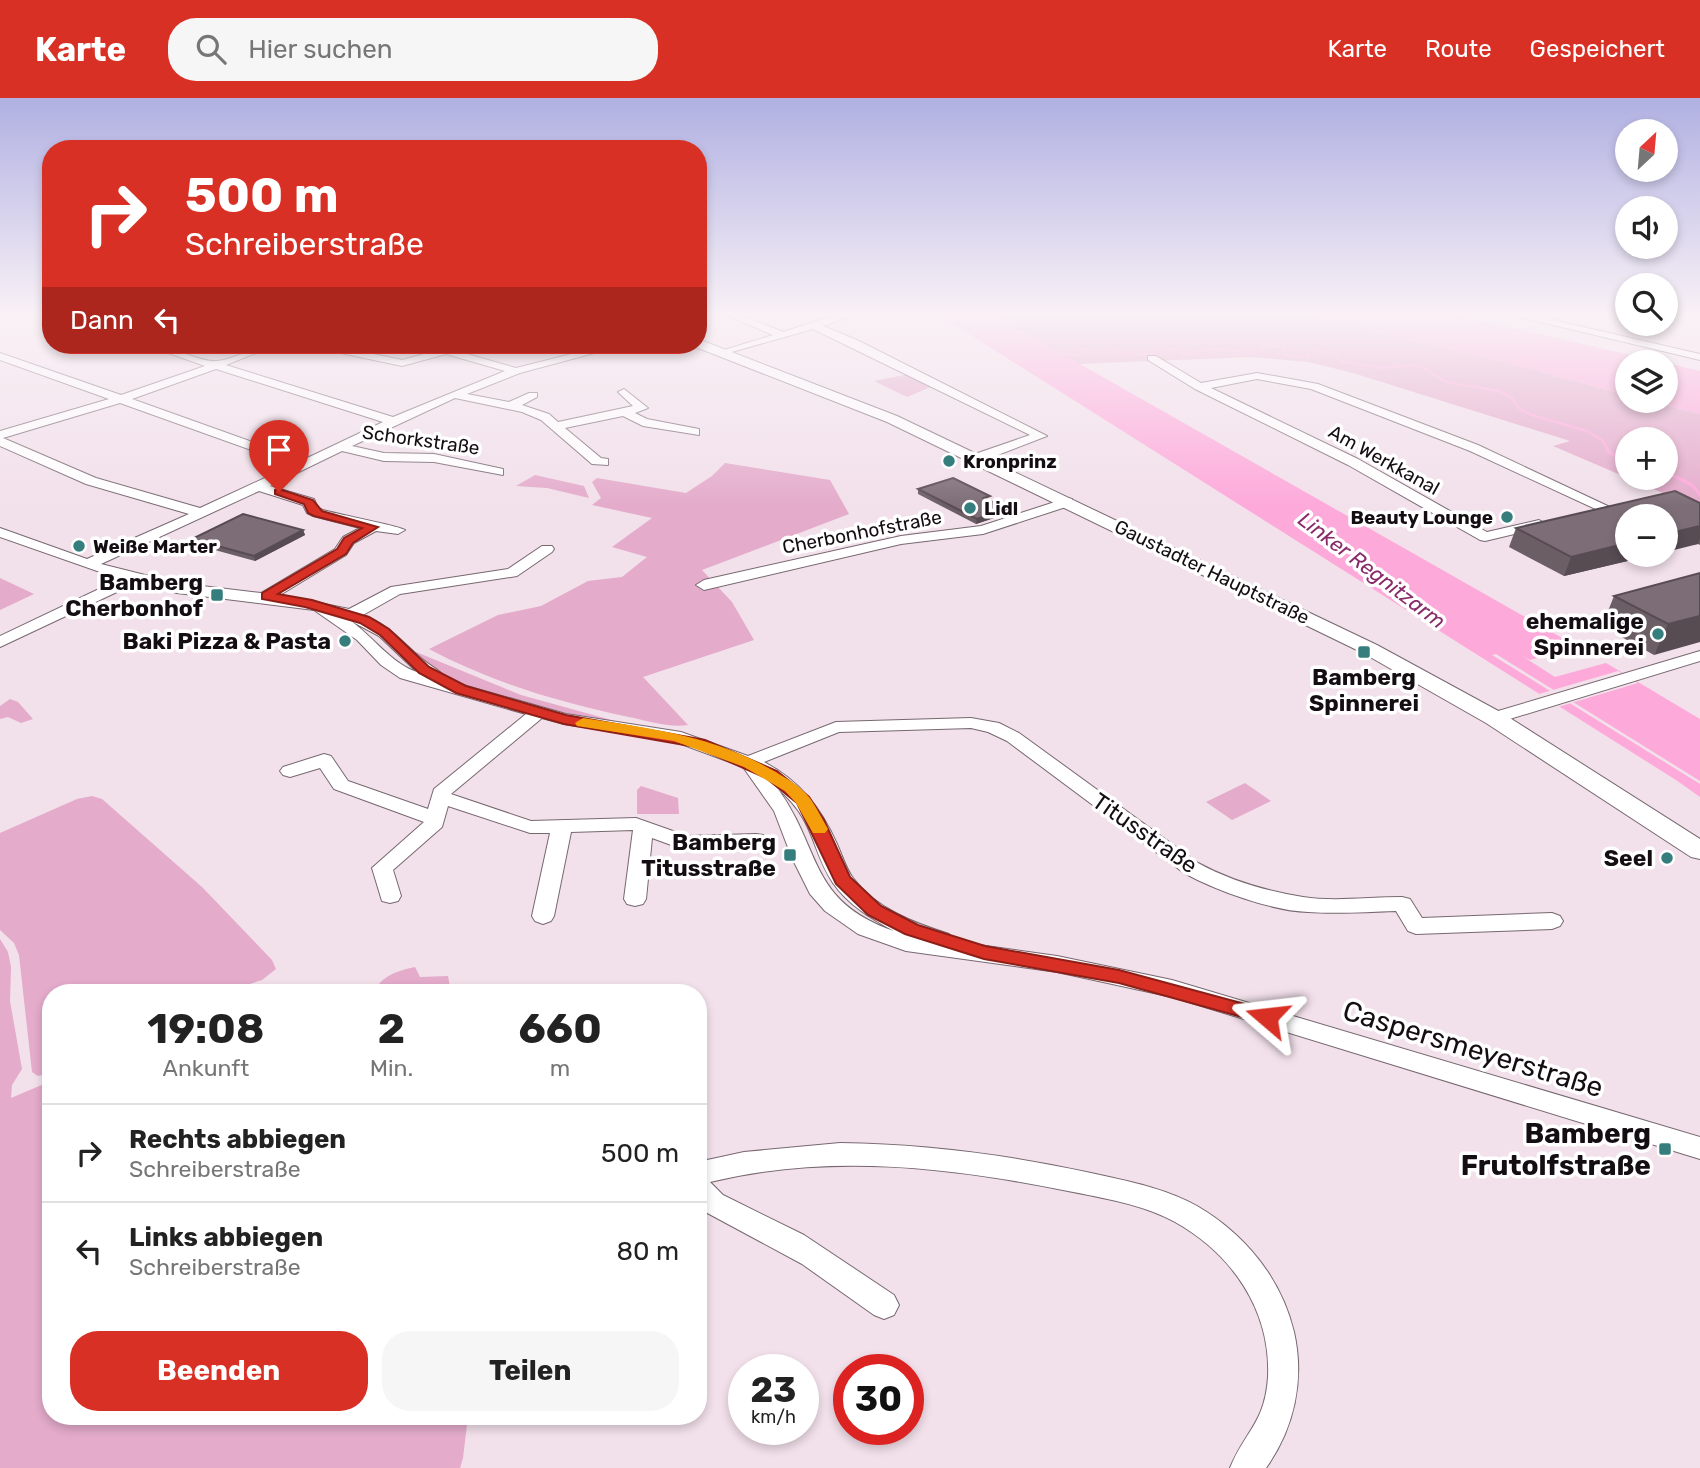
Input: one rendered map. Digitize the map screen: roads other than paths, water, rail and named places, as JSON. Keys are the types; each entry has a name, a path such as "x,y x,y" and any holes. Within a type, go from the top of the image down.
{"street":[{"path":"59,378 303,464"},
{"path":"0,435 182,378"},
{"path":"255,378 392,421"},
{"path":"90,563 392,421 498,378"},
{"name":"Gaustadter Hauptstraße","path":"791,378 977,458 1341,635 1494,718 1700,851"},
{"path":"925,378 1041,436 977,458"},
{"name":"Am Werkkanal","path":"1185,378 1353,463 1485,537"},
{"path":"1199,387 1247,378"},
{"path":"1268,378 1314,386 1474,448 1607,509"},
{"path":"556,426 642,408 624,392"},
{"path":"511,406 533,394"},
{"path":"453,395 511,406 545,417 597,461 603,462"},
{"path":"625,412 643,422 695,432"},
{"path":"0,442 91,481 201,513"},
{"name":"Schorkstraße","path":"339,447 384,457 434,458 498,472"},
{"path":"257,486 301,498 309,502 312,510 318,513 373,527 398,530"},
{"name":"Cherbonhofstraße","path":"705,585 901,540 983,530 1067,502"},
{"path":"1580,515 1615,507"},
{"path":"1485,537 1557,520"},
{"path":"267,596 341,552 348,540 373,527"},
{"path":"0,533 135,578 176,588 267,596 351,615 375,625 400,645 424,670 461,690"},
{"path":"351,615 396,590 512,572 547,549"},
{"path":"0,642 135,578"},
{"path":"320,607 363,637 396,668 418,678 588,724 675,736 750,763"},
{"path":"1494,718 1700,656"},
{"path":"390,896 382,868 435,823 441,793 538,712"},
{"name":"Titusstraße","path":"750,763 761,756 836,727 948,723 984,725 1013,737 1191,868 1244,891 1305,905 1402,904 1416,926 1552,921"},
{"path":"290,771 324,760 341,785 436,819"},
{"name":"Caspersmeyerstraße","path":"750,763 784,811 802,858 818,889 849,919 883,936 906,943 1088,970 1172,989 1700,1148"},
{"path":"440,797 530,827 636,824 685,843 756,840"},
{"path":"543,916 562,826"},
{"path":"635,899 643,827"},
{"path":"707,1171 732,1163 779,1157 897,1155 953,1159 1098,1186 1162,1203 1183,1212 1231,1248 1267,1296 1278,1323 1283,1355 1283,1387 1278,1417 1263,1447 1246,1468"},
{"path":"707,1199 786,1238 844,1274 884,1305"}],"water":[{"name":"Linker Regnitzarm","path":"1038,378 1105,378 1578,647 1530,660 1522,656 1555,677 1606,663 1700,719 1700,781 1496,654 1492,655 1700,784 1700,797"},
{"path":"1563,378 1615,378 1615,392"},
{"path":"1678,378 1700,378 1700,414 1678,408"}],"waterway":[{"path":"1439,378 1446,382 1499,391 1511,397 1520,409 1532,415 1587,431 1603,441 1608,450"},
{"path":"1607,448 1615,455"},
{"path":"1678,478 1692,485 1700,495"}],"place":[{"name":"Kronprinz","path":"949,461"},
{"name":"Lidl","path":"970,508"},
{"name":"Beauty Lounge","path":"1507,517"},
{"name":"Weiße Marter","path":"79,546"},
{"name":"Bamberg Cherbonhof","path":"217,595"},
{"name":"ehemalige Spinnerei","path":"1658,634"},
{"name":"Baki Pizza & Pasta","path":"345,641"},
{"name":"Bamberg Spinnerei","path":"1364,652"},
{"name":"Bamberg Titusstraße","path":"790,855"},
{"name":"Seel","path":"1667,858"},
{"name":"Bamberg Frutolfstraße","path":"1665,1149"}]}
